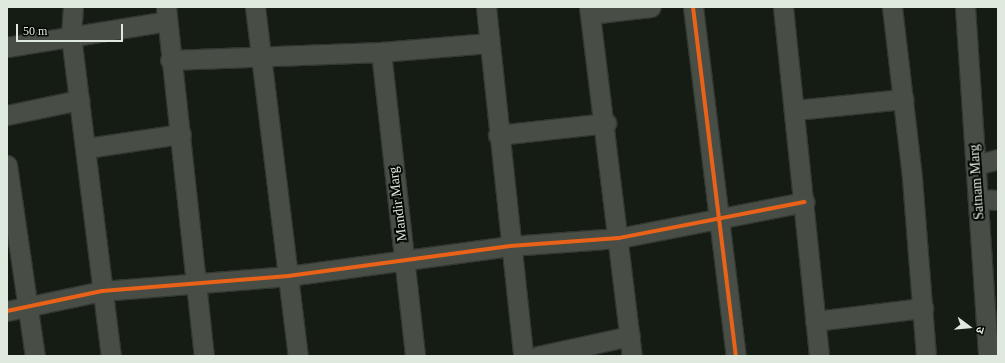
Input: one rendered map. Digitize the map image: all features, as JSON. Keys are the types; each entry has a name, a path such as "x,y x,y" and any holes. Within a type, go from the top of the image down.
{"street":[{"path":"73,7 71,36 87,148 102,291 111,356"},
{"path":"255,7 298,356"},
{"path":"486,7 498,135 523,356"},
{"path":"632,356 606,123 590,11 651,7"},
{"path":"693,7 736,356"},
{"path":"783,7 796,110 819,356"},
{"path":"892,7 903,99 923,308 926,356"},
{"name":"Satnam Marg","path":"966,7 988,356"},
{"path":"7,47 71,36 166,14 170,60 181,134 204,356"},
{"path":"170,60 262,58 381,52 489,43"},
{"name":"Mandir Marg","path":"381,52 415,356"},
{"path":"796,110 903,99"},
{"path":"7,115 79,100"},
{"path":"498,135 606,123"},
{"path":"87,148 181,134"},
{"path":"976,165 998,159"},
{"path":"7,165 30,307 35,356"},
{"path":"978,198 998,200"},
{"path":"7,311 102,291 288,276 510,246 619,238 718,217 805,202"},
{"path":"815,321 923,308"},
{"path":"538,356 630,336"}],"cycle path":[{"path":"693,7 736,356"},
{"path":"7,311 102,291 288,276 510,246 619,238 805,202"}]}
